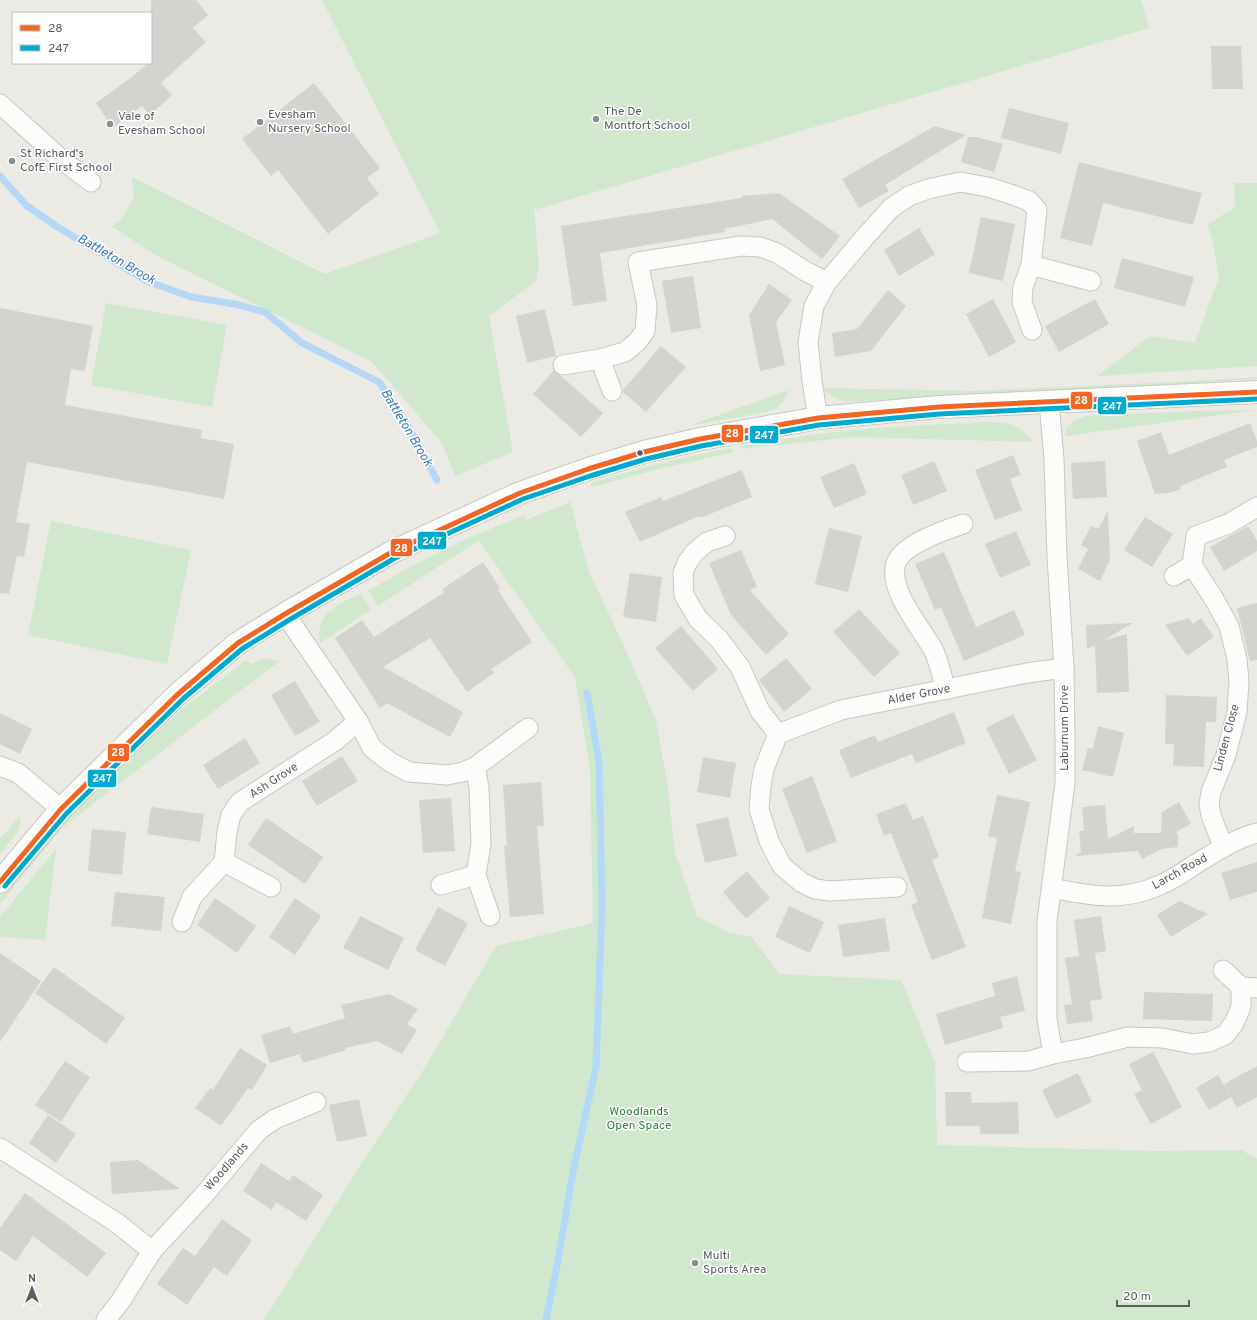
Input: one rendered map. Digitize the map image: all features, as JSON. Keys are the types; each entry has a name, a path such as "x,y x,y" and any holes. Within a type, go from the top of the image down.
{"street":[{"path":"0,104 60,159 91,182"},
{"path":"818,418 808,342 814,306 827,282 864,237 892,208 909,196 928,189 960,182 988,187 1029,201 1037,210 1031,265 1023,287 1022,302 1032,330"},
{"path":"563,364 600,359 625,352 637,342 644,331 648,306 638,262 741,246 760,247 777,253 805,271 827,282"},
{"path":"1031,265 1091,281"},
{"path":"600,359 612,391"},
{"path":"0,882 61,809 178,694 238,643 392,552 520,493 588,468 644,452 700,439 818,418 939,407 1257,392"},
{"name":"Laburnum Drive","path":"1049,402 1054,459 1057,557 1064,668 1065,783 1047,921 1047,1019 1053,1054"},
{"path":"1174,576 1192,564 1196,536 1228,524 1257,507"},
{"path":"946,690 934,651 905,604 896,584 895,576 897,561 906,551 923,540 942,531 963,524"},
{"path":"725,536 707,542 694,553 687,563 683,573 684,595 698,619 719,639 740,667 760,711 778,734 764,769 761,786 759,809 768,841 782,866 801,882 815,889 830,891 897,887"},
{"name":"Linden Close","path":"1192,564 1229,626 1237,658 1239,681 1237,712 1226,754 1209,804 1211,815 1223,847"},
{"path":"285,614 358,721 372,748 390,762 409,772 447,775 463,772 475,767 528,728"},
{"name":"Alder Grove","path":"778,734 841,710 1027,673 1064,668"},
{"name":"Ash Grove","path":"224,862 230,815 240,802 335,741 358,721"},
{"path":"0,766 18,773 61,809"},
{"path":"475,767 479,787 481,844 476,875 490,916"},
{"name":"Larch Road","path":"1052,888 1081,894 1116,897 1140,893 1161,885 1223,847 1248,835 1257,833"},
{"path":"182,922 192,897 224,862 271,887"},
{"path":"441,885 476,875"},
{"path":"967,1062 1029,1061 1128,1037 1162,1038 1193,1044 1210,1042 1225,1035 1234,1023 1249,988 1223,970"},
{"name":"Woodlands","path":"106,1320 122,1299 152,1251 203,1196 260,1130 275,1119 316,1102"},
{"path":"0,1148 117,1223 152,1251"}],"green space":[{"name":"The De Montfort School","path":"322,0 1141,0 1149,28 534,210 539,265 536,281 489,316 513,452 455,476 442,443 372,362 157,256 111,226 121,220 134,198 132,177 325,274 440,233"},
{"path":"1234,183 1257,183 1257,366 1097,376 1150,336 1195,343 1219,277 1211,235 1207,225 1235,207"},
{"path":"106,303 227,325 212,407 91,385"},
{"path":"1257,377 1257,379 847,402 834,397 822,388 971,391"},
{"path":"789,390 781,404 767,412 688,426"},
{"path":"1257,410 1065,436 1066,428 1076,420 1086,416 1192,411"},
{"path":"999,422 1017,427 1033,442 852,437 742,449 740,446 817,434 875,428"},
{"path":"732,448 733,452 651,471 592,487 591,483 626,473 678,459"},
{"name":"Woodlands Open Space","path":"570,502 589,572 623,644 656,720 668,787 675,853 697,916 729,933 752,937 779,974 901,980 935,1062 937,1145 1159,1151 1241,1150 1257,1159 1257,1320 264,1320 359,1167 424,1069 496,946 593,923 590,770 575,677 479,541 378,606 368,591 415,564 470,537 525,515 526,520"},
{"path":"51,521 191,550 167,664 28,635"},
{"path":"360,593 371,610 320,643 319,633 324,617 337,606"},
{"path":"265,658 280,661 62,828 0,904 0,897 60,825 114,771 182,709 246,660 251,664"},
{"path":"20,816 20,828 0,855 0,839"},
{"path":"56,849 45,940 0,937 0,917"}],"building":[{"path":"151,0 196,0 208,15 193,28 206,42 161,83 172,95 150,115 142,106 113,128 96,103 132,77 147,64 152,64"},
{"path":"1211,46 1241,46 1243,89 1212,89"},
{"path":"314,83 380,168 367,178 379,194 328,234 278,170 271,176 242,139"},
{"path":"1009,108 1069,123 1061,154 1001,138"},
{"path":"935,126 966,135 885,185 889,191 859,208 842,179"},
{"path":"968,137 976,137 1003,144 994,172 961,162"},
{"path":"1079,162 1202,193 1193,225 1103,203 1092,246 1060,238"},
{"path":"779,193 840,236 822,259 772,219 724,229 725,232 600,253 607,301 573,306 561,226 742,198 742,196"},
{"path":"981,217 1015,224 1003,281 969,273"},
{"path":"919,228 935,254 899,276 884,250"},
{"path":"1122,258 1194,277 1185,307 1114,288"},
{"path":"693,276 701,328 671,333 662,281"},
{"path":"769,284 792,300 776,322 785,365 760,371 749,315"},
{"path":"888,290 906,306 871,351 835,357 832,333 857,329"},
{"path":"993,299 1016,342 989,357 966,314"},
{"path":"1095,299 1109,324 1059,352 1045,326"},
{"path":"0,308 93,326 85,371 71,369 65,405 202,430 201,438 234,444 224,499 27,462 16,522 30,524 24,557 17,556 9,594 0,593"},
{"path":"545,309 556,356 527,363 516,316"},
{"path":"661,346 686,367 646,412 623,392 623,390"},
{"path":"554,370 603,413 581,437 533,394"},
{"path":"1250,423 1257,441 1257,447 1224,460 1227,467 1180,486 1181,489 1169,493 1155,494 1137,441 1161,432 1169,455"},
{"path":"1013,455 1021,475 1010,479 1022,510 995,520 975,470"},
{"path":"934,461 947,491 913,505 901,475"},
{"path":"1105,461 1107,497 1073,499 1071,463"},
{"path":"854,463 867,494 834,508 820,477"},
{"path":"742,470 752,497 700,518 699,516 640,542 625,512 661,497 663,501"},
{"path":"1108,511 1110,560 1100,581 1078,569 1088,549 1081,545 1091,526 1098,529"},
{"path":"1145,517 1173,534 1152,567 1124,550"},
{"path":"1248,526 1257,541 1257,551 1224,571 1210,547"},
{"path":"829,528 862,536 848,592 815,584"},
{"path":"1016,531 1031,565 1000,578 985,544"},
{"path":"741,550 757,587 750,590 789,634 766,655 731,615 709,563"},
{"path":"944,552 976,627 1014,610 1025,635 964,661 941,607 935,610 915,564"},
{"path":"483,562 500,588 498,590 532,642 491,669 494,673 467,692 430,638 383,667 463,712 450,737 387,703 380,708 335,638 362,620 374,637 445,592 442,589"},
{"path":"630,573 662,577 656,622 623,617"},
{"path":"1257,603 1257,660 1250,661 1237,608"},
{"path":"859,609 900,653 874,677 833,632"},
{"path":"1189,618 1193,624 1201,618 1214,637 1187,656 1165,625"},
{"path":"1133,623 1104,640 1127,634 1129,692 1097,693 1095,645 1087,649 1086,625"},
{"path":"681,626 718,669 693,691 655,648"},
{"path":"786,658 812,689 784,712 759,680"},
{"path":"295,681 320,722 295,736 271,695"},
{"path":"1166,695 1217,697 1216,722 1206,722 1204,767 1173,766 1174,744 1165,744"},
{"path":"954,712 966,743 916,763 912,754 851,778 839,750 875,735 878,742"},
{"path":"0,713 32,729 20,754 0,744"},
{"path":"1013,714 1037,760 1009,774 986,728"},
{"path":"1098,726 1124,733 1113,777 1082,770 1088,748 1093,749"},
{"path":"245,738 260,763 218,789 203,765"},
{"path":"342,756 358,781 317,806 302,781"},
{"path":"703,757 736,763 730,798 697,792"},
{"path":"812,776 837,841 807,853 782,789"},
{"path":"541,782 544,826 537,826 544,914 510,917 504,846 507,846 503,785"},
{"path":"997,795 1030,802 1015,871 1021,872 1011,924 982,918 997,838 988,836"},
{"path":"451,798 455,851 423,853 419,800"},
{"path":"1179,802 1191,824 1174,833 1178,833 1178,847 1161,849 1142,859 1138,851 1076,856 1081,852 1079,831 1084,831 1082,807 1105,805 1108,839 1134,826 1134,833 1161,833 1162,812"},
{"path":"906,803 913,820 923,816 939,857 932,860 966,947 932,960 911,905 918,902 891,833 884,836 876,814"},
{"path":"151,807 204,814 200,842 147,834"},
{"path":"728,817 737,856 705,863 696,824"},
{"path":"266,818 323,857 305,884 248,845"},
{"path":"92,829 126,832 122,875 88,871"},
{"path":"1257,862 1257,892 1230,900 1221,873"},
{"path":"747,871 770,898 746,919 723,892"},
{"path":"115,892 165,897 161,931 111,926"},
{"path":"215,898 256,926 237,953 197,925"},
{"path":"295,898 321,916 295,955 269,937"},
{"path":"1179,901 1208,914 1171,937 1157,915"},
{"path":"789,906 824,922 810,953 775,937"},
{"path":"438,907 468,923 445,966 415,950"},
{"path":"360,916 404,938 388,970 343,948"},
{"path":"1101,916 1106,951 1095,953 1102,999 1090,1001 1093,1021 1067,1024 1064,1005 1072,1004 1065,958 1079,956 1074,920"},
{"path":"885,918 890,951 843,957 838,925"},
{"path":"0,953 41,981 0,1042"},
{"path":"54,967 125,1018 106,1044 35,993"},
{"path":"1017,976 1025,1011 1000,1017 1003,1028 945,1045 936,1014 995,996 992,983"},
{"path":"1144,992 1213,994 1212,1021 1143,1019"},
{"path":"389,994 418,1009 407,1024 417,1030 402,1054 377,1041 345,1048 346,1050 303,1063 300,1054 270,1063 261,1035 290,1026 293,1034 345,1018 341,1005"},
{"path":"240,1048 267,1065 252,1090 248,1088 221,1126 195,1108 210,1088 213,1090"},
{"path":"1153,1052 1182,1107 1151,1124 1134,1094 1142,1090 1129,1064"},
{"path":"65,1061 90,1077 61,1122 35,1105"},
{"path":"1257,1066 1257,1097 1237,1108 1224,1084"},
{"path":"1078,1073 1092,1102 1056,1119 1042,1090"},
{"path":"1218,1075 1231,1097 1209,1110 1196,1088"},
{"path":"945,1092 971,1092 972,1103 1018,1102 1019,1134 980,1134 980,1126 946,1126"},
{"path":"359,1099 367,1136 337,1142 329,1105"},
{"path":"48,1115 76,1134 56,1163 29,1143"},
{"path":"138,1160 180,1189 112,1194 110,1162"},
{"path":"261,1163 289,1181 293,1175 323,1195 306,1221 276,1202 272,1210 243,1191"},
{"path":"25,1193 106,1253 87,1277 33,1236 16,1261 0,1250 0,1228"},
{"path":"222,1219 252,1240 227,1276 214,1267 187,1305 157,1284 183,1248 195,1256"}],"waterway":[{"name":"Battleton Brook","path":"0,176 27,206 56,226 147,281 191,297 235,304 265,312 302,343 379,382 408,427 437,480"},
{"path":"546,1320 574,1166 596,1067 602,906 599,761 587,693"}],"transit line":[{"name":"28","path":"0,882 61,809 178,694 238,643 392,552 520,493 588,469 644,452 700,439 818,418 939,407 1257,392"},
{"name":"247","path":"5,886 66,814 183,699 242,649 395,558 523,499 646,459 701,446 819,425 939,414 1257,399"}],"place":[{"name":"The De Montfort School","path":"596,119"},
{"name":"Evesham Nursery School","path":"260,122"},
{"name":"Vale of Evesham School","path":"110,124"},
{"name":"St Richard's CofE First School","path":"12,161"},
{"name":"Multi Sports Area","path":"695,1263"}]}
